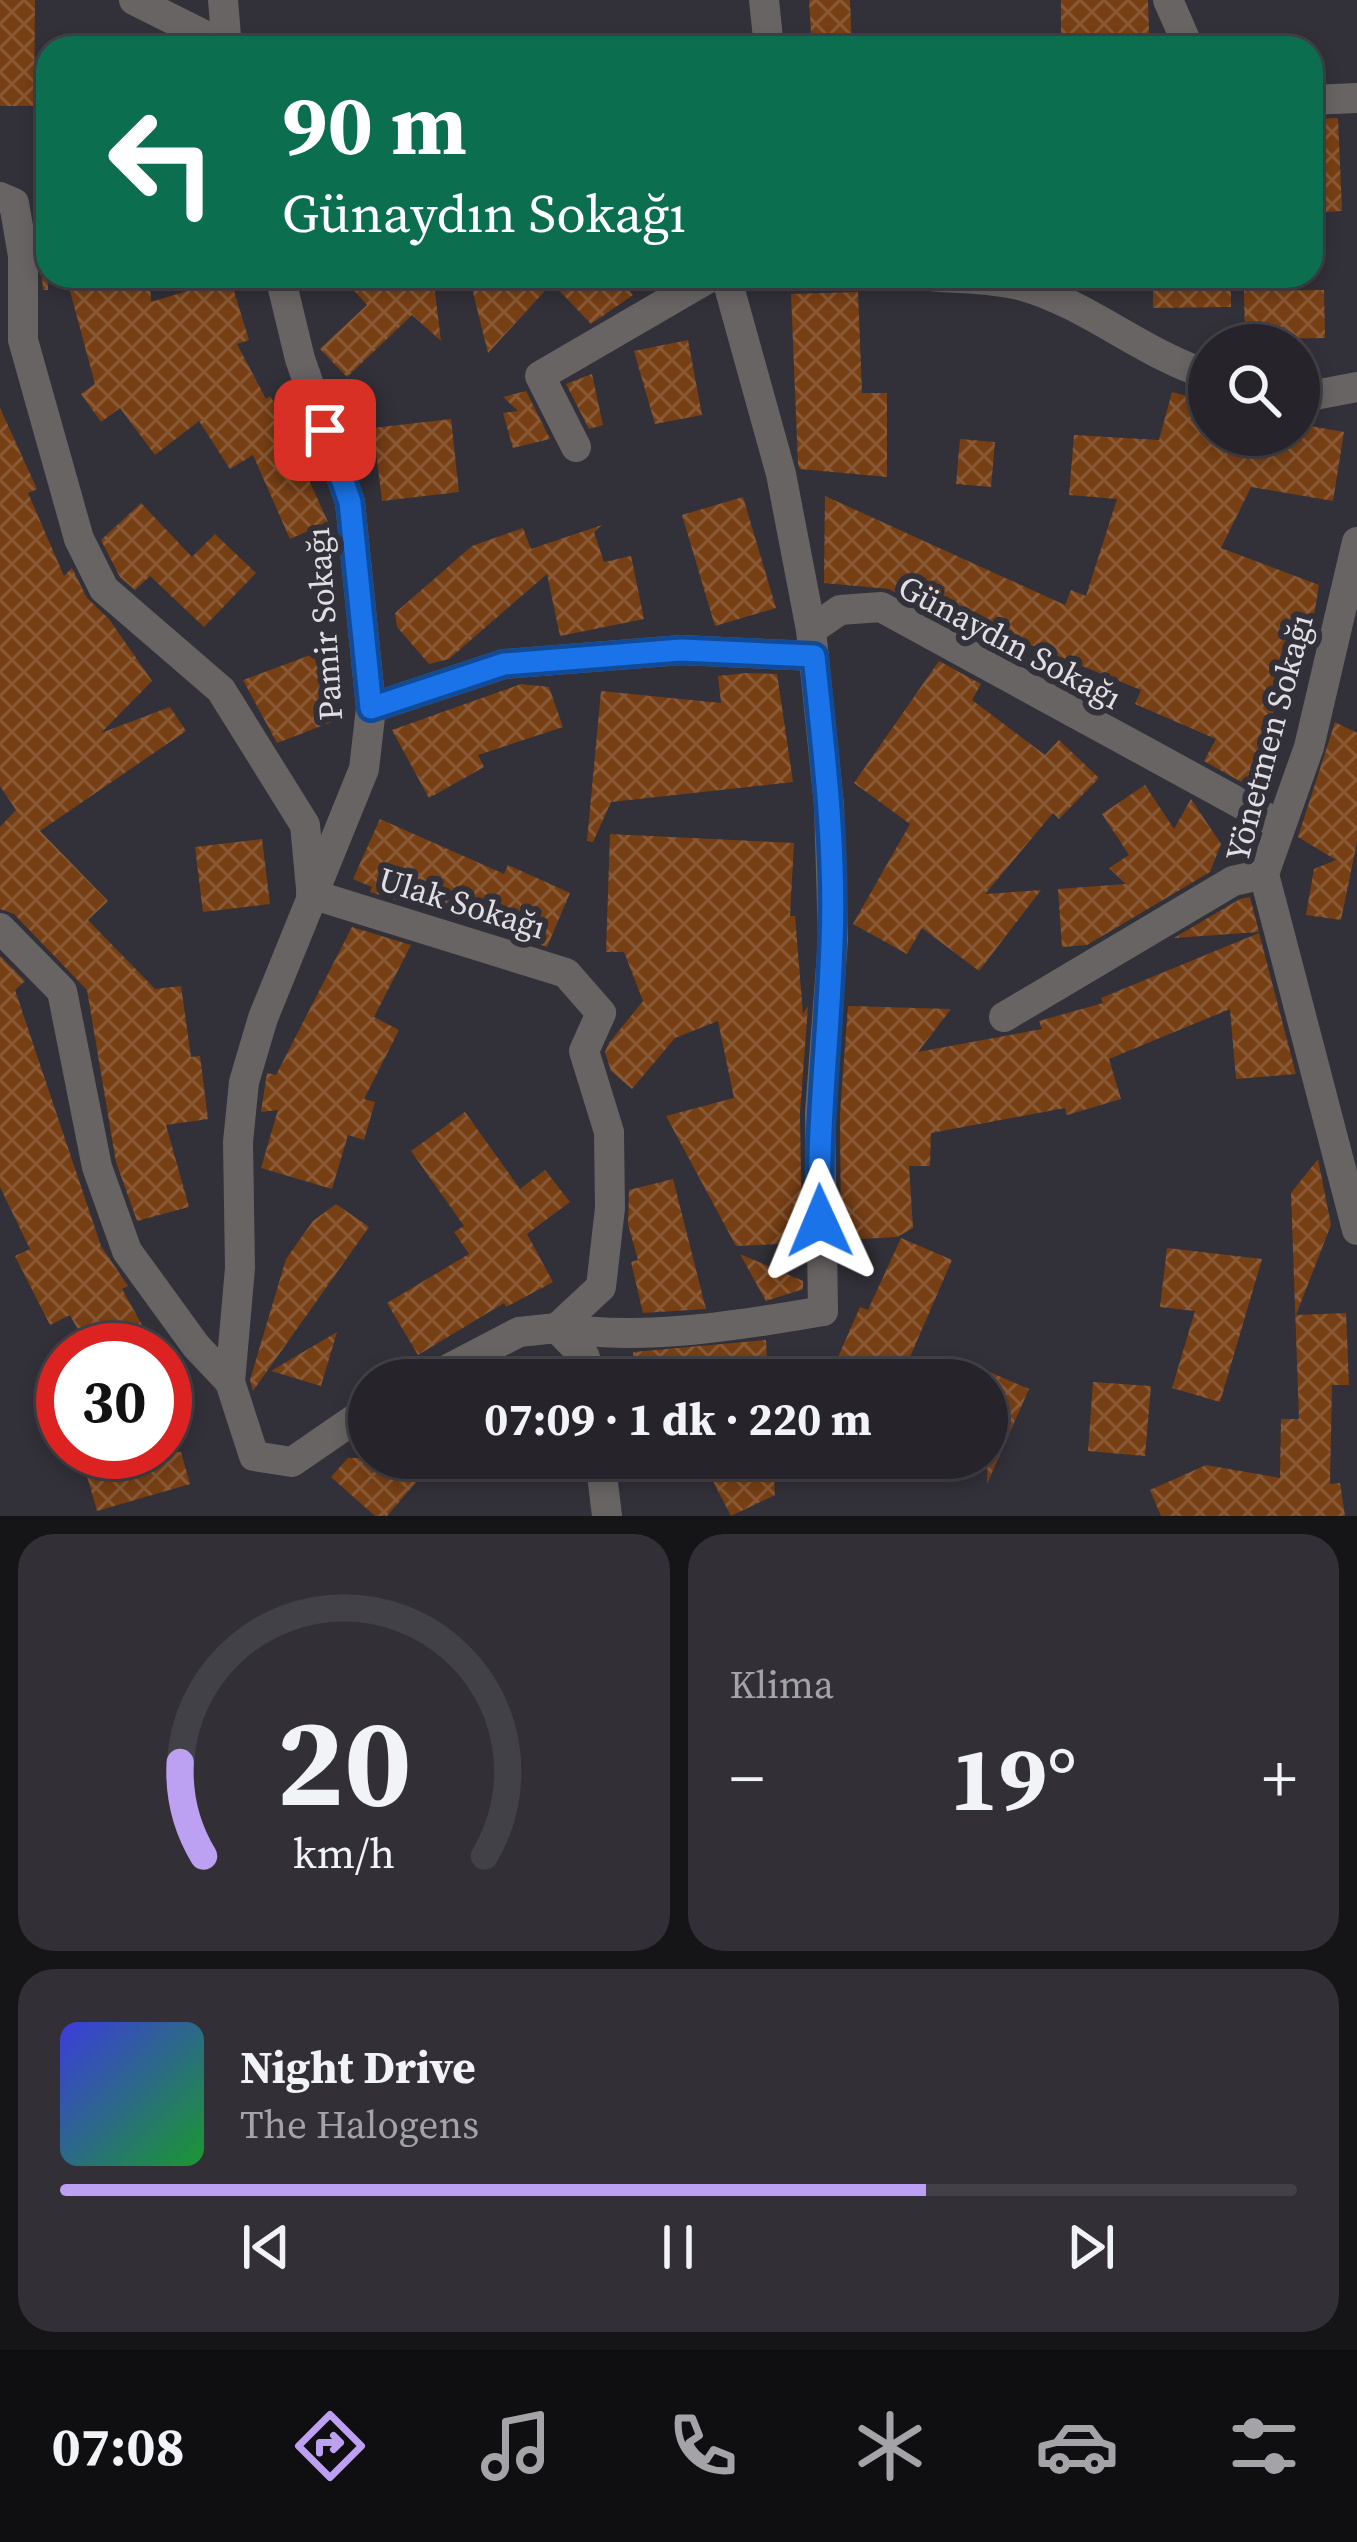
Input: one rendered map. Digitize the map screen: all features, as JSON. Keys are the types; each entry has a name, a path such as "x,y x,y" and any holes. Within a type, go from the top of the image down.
{"street":[{"path":"134,0 206,36"},
{"path":"223,0 227,36"},
{"path":"764,0 768,36"},
{"path":"1168,0 1184,36"},
{"path":"1323,99 1357,98"},
{"path":"0,197 14,203 23,256 23,340 79,539 104,589 221,690 254,740 305,825 311,894"},
{"name":"Pamir Sokağı","path":"230,1382 240,1268 238,1142 244,1082 311,894 364,769 371,708 350,502 300,359 283,288"},
{"path":"576,447 539,376 691,288"},
{"path":"467,1359 519,1332 557,1328 596,1334 668,1331 824,1311 820,1114 832,939 829,805 813,643 781,474 729,288"},
{"path":"1026,288 1080,309 1159,358 1188,368"},
{"path":"1320,394 1357,387"},
{"name":"Yönetmen Sokağı","path":"1357,542 1309,747 1264,874 1357,1230"},
{"name":"Günaydın Sokağı","path":"371,708 504,664 813,643 841,610 881,607 1278,824"},
{"path":"1004,1017 1233,881 1264,874"},
{"name":"Ulak Sokağı","path":"311,894 566,973 601,1013 584,1051 609,1132 610,1208 601,1286 557,1328"},
{"path":"0,928 62,991 97,1167 127,1251 196,1346 230,1382 254,1456 292,1462 348,1423"},
{"path":"557,1328 585,1359"},
{"path":"603,1479 608,1516"}],"building":[{"path":"0,0 35,0 34,106 0,106"},
{"path":"809,0 850,0 852,36 811,36"},
{"path":"1061,0 1148,0 1149,34 1061,36"},
{"path":"1338,118 1342,211 1323,212 1323,119"},
{"path":"69,288 150,288 151,302 197,288 233,288 249,340 237,344 266,399 270,396 292,430 280,439 290,438 328,522 290,539 253,455 230,469 199,421 155,455 120,408 101,422 81,394 95,384"},
{"path":"352,288 434,288 441,341 412,315 347,377 320,349 367,305"},
{"path":"472,288 547,288 488,353"},
{"path":"557,288 626,288 633,295 591,324"},
{"path":"1153,288 1231,288 1231,307 1153,308"},
{"path":"1324,290 1325,338 1320,338 1320,324 1245,324 1244,291"},
{"path":"858,292 862,393 887,393 887,477 800,469 798,464 791,294"},
{"path":"688,340 702,415 655,424 634,351"},
{"path":"592,374 603,425 589,429 566,384"},
{"path":"526,391 550,439 513,448 503,413 518,411 503,397"},
{"path":"1172,392 1188,396 1188,456 1320,456 1320,428 1344,432 1333,501 1251,487 1221,548 1319,585 1310,640 1303,638 1245,784 1204,761 1216,739 1135,704 1141,690 1006,635 998,649 889,589 824,583 825,496 1065,605 1071,590 1086,596 1117,499 1069,495 1074,435 1159,440"},
{"path":"0,408 37,489 28,493 64,576 72,568 87,598 109,619 152,681 101,733 170,707 186,731 40,831 108,901 88,920 155,989 181,986 191,1057 200,1056 208,1119 166,1125 189,1207 137,1221 116,1162 87,990 14,914 0,909 0,827 16,810 0,786"},
{"path":"451,419 459,492 382,501 373,428"},
{"path":"960,439 995,442 991,487 956,484"},
{"path":"743,497 776,608 715,626 682,515"},
{"path":"141,503 192,557 215,534 256,573 204,627 150,576 135,590 120,577 101,540"},
{"path":"602,525 594,532 604,562 631,556 644,619 560,636 547,574 449,659 429,664 397,627 395,613 472,546 523,528 531,549"},
{"path":"313,654 337,720 277,743 243,680"},
{"path":"939,661 981,684 972,700 1045,755 1059,740 1099,778 1059,819 1053,813 985,894 1041,890 979,971 922,928 907,954 853,924 910,824 854,783"},
{"path":"777,674 793,782 611,802 593,842 587,841 601,691 721,703 718,676"},
{"path":"521,684 549,687 563,727 478,755 484,767 429,798 392,730"},
{"path":"1335,722 1357,733 1357,842 1341,920 1306,915 1314,869 1336,860 1298,837"},
{"path":"1145,785 1174,829 1191,799 1221,844 1210,872 1087,945 1062,947 1058,889 1126,884 1109,868 1129,855 1102,814"},
{"path":"380,819 504,874 508,865 570,893 547,947 443,908 441,914 370,892 372,887 353,879"},
{"path":"610,834 794,843 790,916 795,916 803,1014 808,1006 800,1113 802,1243 736,1246 666,1116 734,1098 718,1021 675,1038 632,1089 611,1071 605,1052 609,1043 643,1001 624,952 606,952"},
{"path":"262,839 270,904 203,912 195,847"},
{"path":"1250,897 1259,932 1174,938 1240,899"},
{"path":"352,927 411,945 374,1017 399,1030 364,1099 375,1102 364,1140 348,1135 332,1189 261,1168 278,1110 261,1112 267,1073 276,1075"},
{"path":"1259,933 1296,1074 1236,1079 1230,1009 1109,1059 1121,1099 1067,1115 1065,1108 931,1133 930,1166 909,1166 913,1228 897,1237 841,1240 840,1114 848,1006 951,1009 918,1052 1042,1029 1039,1021 1103,1003 1101,998"},
{"path":"0,956 25,981 15,990 101,1246 128,1286 122,1289 141,1323 74,1323 70,1315 49,1323 15,1256 30,1249 0,1187"},
{"path":"465,1112 520,1189 545,1170 570,1202 527,1234 553,1282 506,1307 504,1303 418,1355 387,1303 469,1254 454,1232 464,1226 411,1151"},
{"path":"1318,1159 1331,1225 1296,1315 1346,1313 1349,1385 1332,1385 1330,1484 1340,1483 1345,1516 1161,1516 1150,1490 1206,1465 1280,1478 1281,1419 1299,1419 1291,1193"},
{"path":"673,1179 706,1309 643,1313 631,1262 638,1260 628,1224 629,1190"},
{"path":"336,1204 369,1227 253,1391 250,1380 286,1259 313,1221"},
{"path":"901,1238 952,1260 909,1359 837,1359 860,1307 868,1310"},
{"path":"1167,1248 1262,1259 1220,1402 1172,1388 1195,1311 1160,1307"},
{"path":"740,1254 803,1281 803,1289 766,1301"},
{"path":"337,1332 321,1386 271,1371"},
{"path":"766,1340 767,1359 633,1359 633,1352"},
{"path":"1008,1380 1029,1389 1008,1436"},
{"path":"1093,1382 1151,1386 1145,1456 1088,1451"},
{"path":"348,1458 348,1479 419,1479 387,1516 375,1516 331,1477"},
{"path":"88,1479 189,1479 190,1484 97,1511"},
{"path":"712,1479 774,1479 775,1495 731,1516"}],"route":[{"path":"325,430 350,502 371,708 504,664 681,650 814,656 829,805 832,939 820,1114 820,1221"}]}
